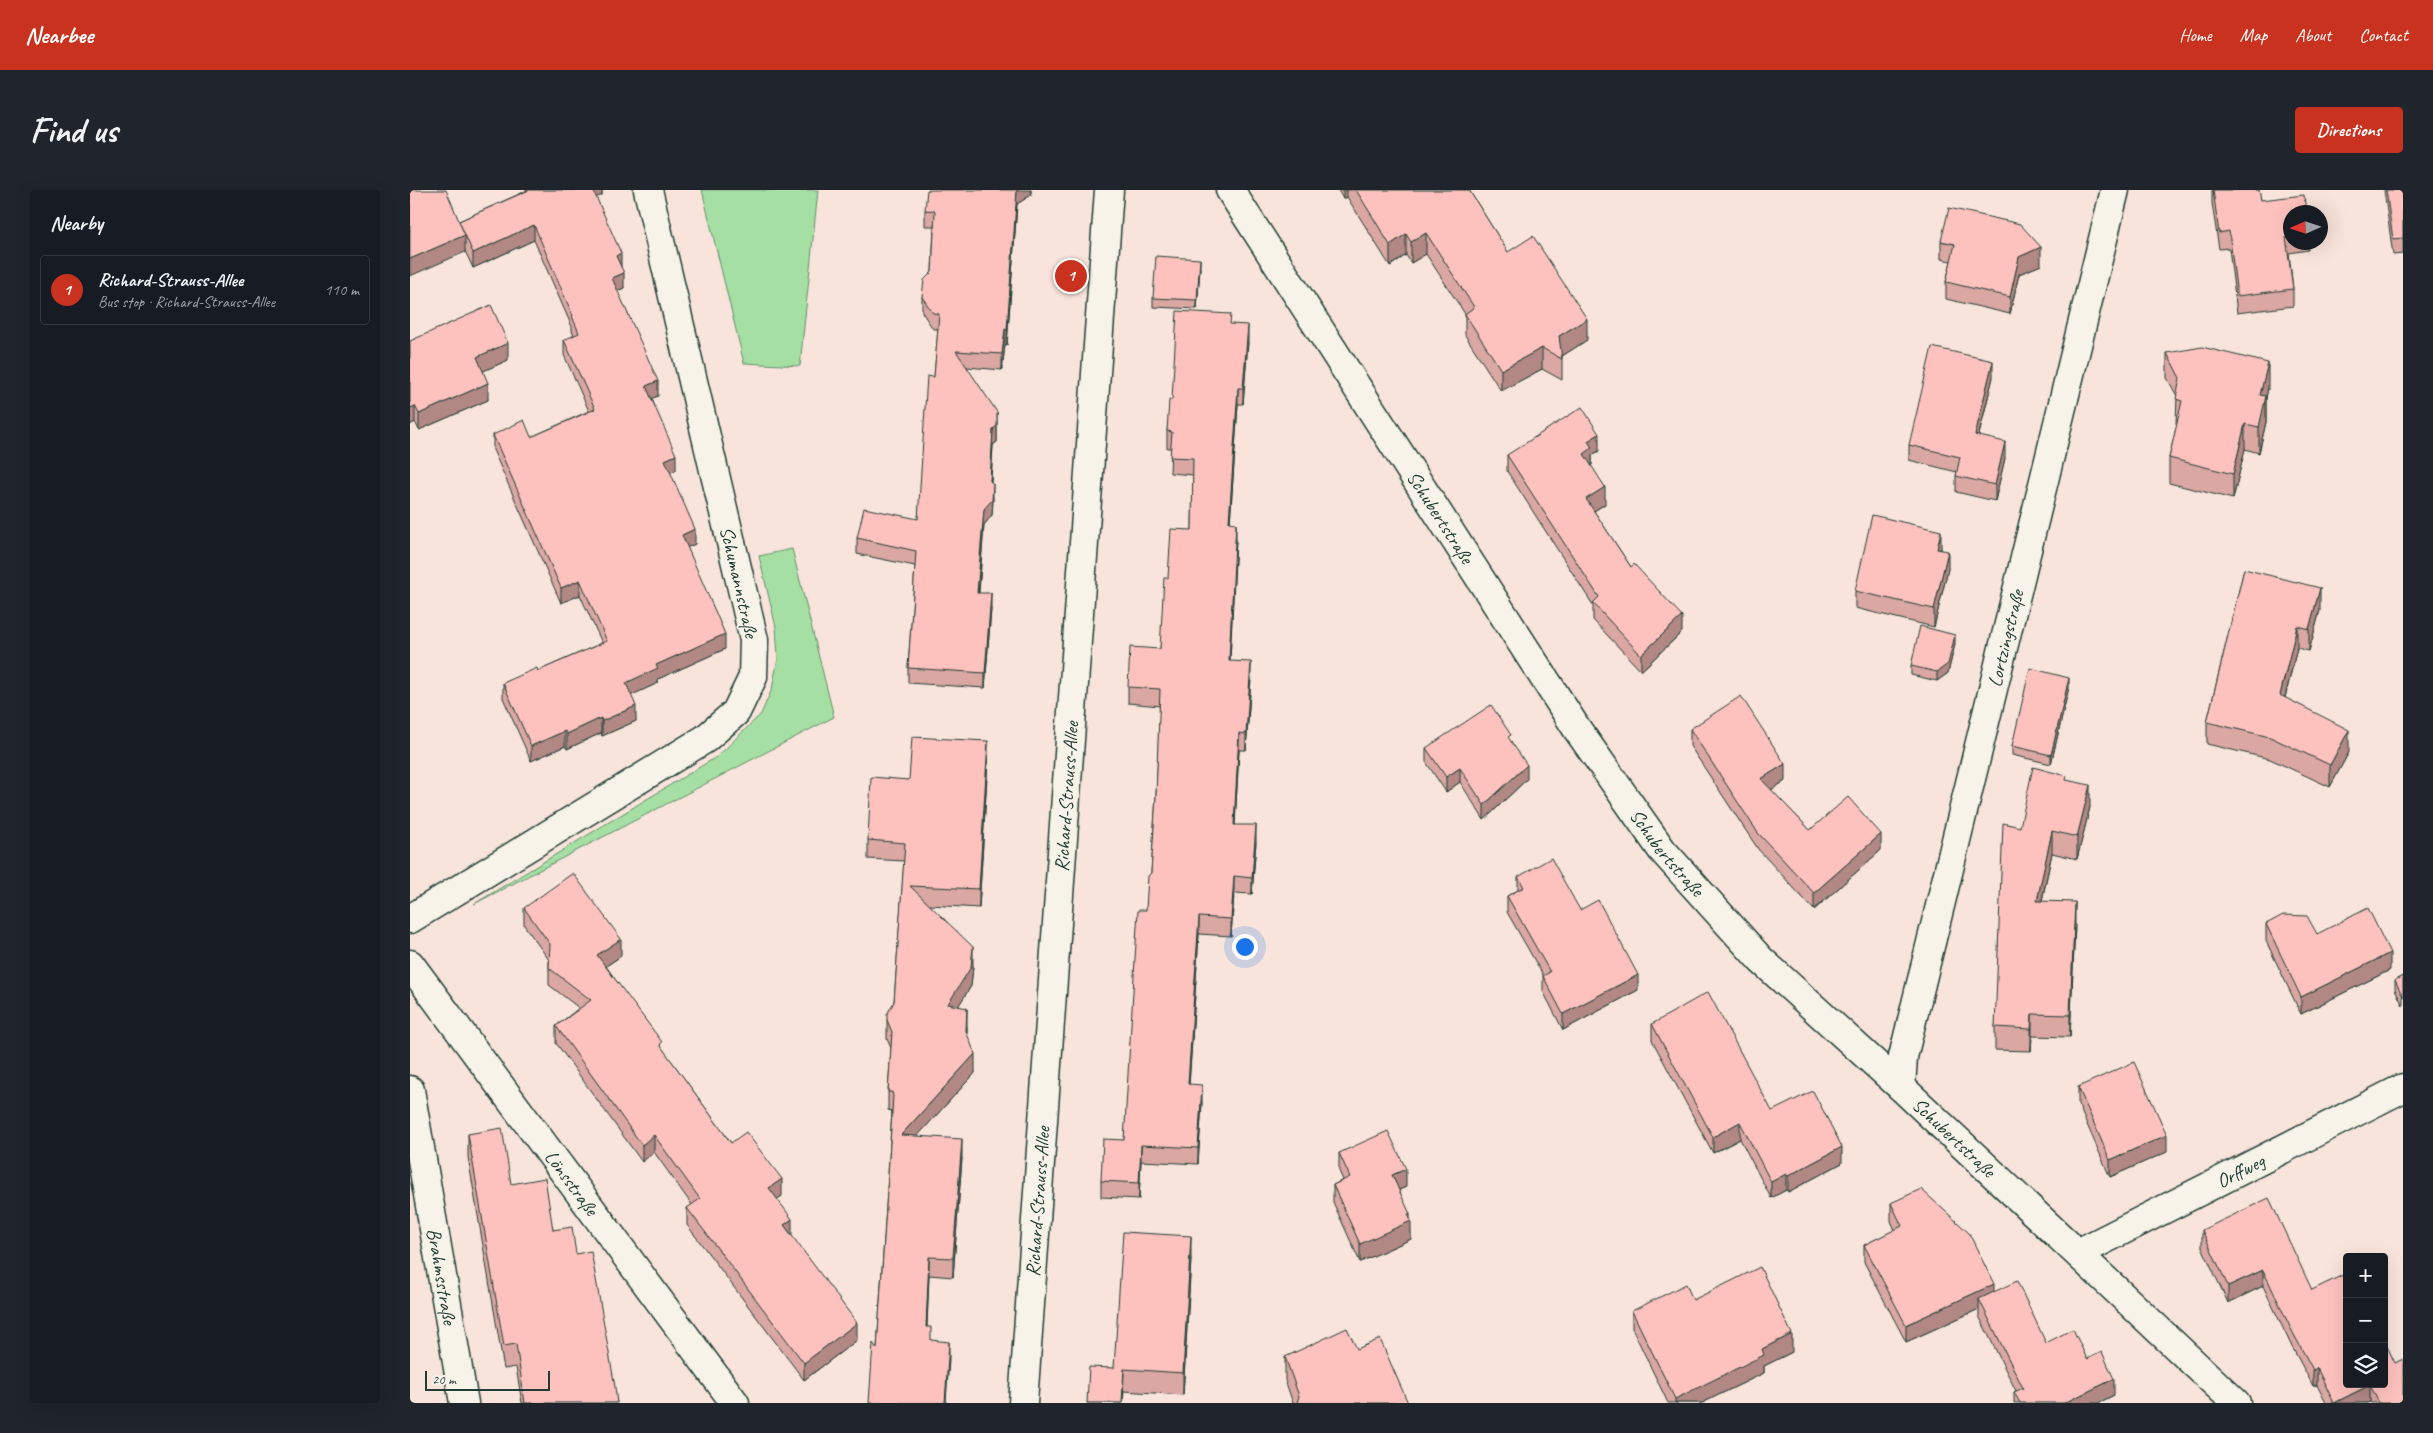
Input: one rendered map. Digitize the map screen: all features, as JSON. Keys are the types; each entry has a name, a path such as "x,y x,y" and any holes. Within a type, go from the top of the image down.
{"street":[{"name":"Schumannstraße","path":"410,919 705,739 736,712 753,677 754,640 648,190"},
{"name":"Richard-Strauss-Allee","path":"1023,1403 1109,190"},
{"name":"Schubertstraße","path":"1230,190 1577,729 1662,850 1761,960 1901,1087 2236,1403"},
{"name":"Lortzingstraße","path":"1901,1087 1903,1056 2116,190"},
{"name":"Lönsstraße","path":"410,964 735,1403"},
{"name":"Orffweg","path":"2078,1253 2403,1088"},
{"name":"Brahmsstraße","path":"410,1090 464,1403"}],"green space":[{"path":"702,190 818,190 800,366 744,363"},
{"path":"792,549 834,717 474,904 718,756 761,714 772,689 778,658 776,627 759,556"}],"building":[{"path":"410,190 446,190 465,235 410,259"},
{"path":"529,190 593,190 621,253 616,256 624,273 612,278 658,381 646,386 676,455 665,460 695,529 682,535 725,634 656,665 658,668 626,683 636,706 602,721 601,718 567,734 565,731 531,746 503,683 537,668 538,671 607,641 580,580 561,588 493,435 524,420 531,437 595,409 564,340 579,333 534,225 473,253 459,221"},
{"path":"927,190 1017,190 1007,330 1005,329 1002,354 956,351 997,412 997,426 993,429 990,481 993,484 992,500 984,509 977,593 991,593 985,673 908,668 916,551 857,538 864,508 918,519 927,376 934,377 939,314 933,313 922,297 924,280 932,272 935,211 925,210"},
{"path":"1356,190 1469,190 1508,252 1533,236 1587,319 1559,336 1562,359 1542,348 1501,370 1465,314 1474,307 1426,233 1411,242 1406,234 1390,245"},
{"path":"2213,190 2259,190 2261,200 2304,195 2305,205 2283,205 2283,250 2288,250 2293,289 2237,296 2229,231 2219,233"},
{"path":"2386,190 2403,190 2403,238 2393,239"},
{"path":"1949,208 2020,224 2041,247 2019,257 2010,297 1946,282 1955,244 1941,241"},
{"path":"1156,256 1200,259 1197,300 1153,298"},
{"path":"491,305 508,343 477,357 488,383 419,414 415,406 410,408 410,341"},
{"path":"1177,311 1231,314 1230,324 1248,325 1243,388 1238,388 1229,522 1236,523 1229,661 1251,662 1246,734 1239,733 1234,825 1256,825 1252,878 1234,876 1231,919 1199,917 1188,1084 1202,1085 1198,1148 1141,1145 1139,1183 1101,1181 1103,1139 1124,1140 1138,910 1146,910 1148,876 1151,873 1156,796 1160,689 1128,687 1130,647 1160,649 1164,578 1168,578 1171,529 1192,530 1193,458 1170,457 1172,432 1167,431 1169,400 1172,400"},
{"path":"1932,347 1993,361 1975,435 2005,442 1995,485 1956,476 1960,457 1909,445"},
{"path":"2202,347 2268,363 2260,395 2266,396 2259,427 2245,424 2233,474 2169,458 2182,401 2176,399 2180,378 2167,353"},
{"path":"1582,407 1599,434 1588,441 1592,448 1584,454 1605,487 1586,499 1631,567 1634,564 1682,616 1641,655 1593,603 1599,597 1507,455"},
{"path":"1872,515 1941,531 1937,549 1948,551 1934,609 1855,591"},
{"path":"2244,569 2320,588 2309,629 2297,626 2280,695 2349,730 2330,765 2270,737 2207,722"},
{"path":"1920,626 1955,635 1948,664 1937,672 1911,666"},
{"path":"2030,668 2069,678 2051,755 2012,746"},
{"path":"1741,696 1785,764 1761,779 1810,830 1848,797 1881,834 1814,893 1758,833 1690,729"},
{"path":"1491,705 1511,735 1508,737 1527,765 1484,805 1460,768 1446,777 1426,748"},
{"path":"912,737 988,741 979,889 910,886 973,947 971,967 948,1004 967,1008 966,1031 975,1054 901,1135 962,1139 953,1258 929,1257 926,1327 931,1327 931,1340 949,1342 945,1403 869,1403 873,1343 877,1349 893,1096 892,1092 888,1092 892,1032 887,1020 887,1014 894,1002 905,843 868,840 871,777 909,780"},
{"path":"2033,767 2067,776 2066,780 2090,785 2077,837 2052,831 2037,901 2075,902 2070,1015 2032,1014 2031,1029 1995,1027 2003,823 2020,827"},
{"path":"1551,858 1580,910 1598,900 1638,975 1563,1014 1543,976 1550,972 1507,896 1524,887 1518,877"},
{"path":"573,873 621,939 597,955 662,1042 660,1045 731,1143 746,1132 782,1179 769,1188 792,1219 784,1225 857,1323 804,1363 687,1208 700,1199 654,1135 642,1145 556,1026 591,1000 549,968 550,944 524,908"},
{"path":"2368,908 2390,953 2301,997 2266,924 2283,915 2307,916 2317,934"},
{"path":"2403,976 2403,997 2395,980"},
{"path":"1708,992 1772,1111 1813,1091 1842,1147 1788,1176 1786,1174 1771,1182 1740,1122 1713,1137 1652,1024"},
{"path":"2134,1062 2167,1135 2110,1160 2078,1087"},
{"path":"502,1128 511,1184 545,1178 553,1230 572,1227 576,1254 591,1251 617,1403 525,1403 516,1344 504,1346 468,1134"},
{"path":"1388,1131 1406,1169 1392,1175 1410,1214 1408,1214 1411,1221 1360,1244 1333,1185 1350,1177 1339,1153"},
{"path":"1921,1189 1969,1233 1994,1284 1906,1325 1864,1245 1902,1226 1891,1203"},
{"path":"2269,1198 2312,1290 2343,1275 2343,1388 2364,1388 2334,1403 2317,1368 2313,1370 2292,1331 2263,1270 2228,1286 2202,1230"},
{"path":"1123,1232 1191,1236 1183,1373 1124,1369 1122,1403 1087,1403 1089,1367 1114,1368"},
{"path":"1760,1267 1792,1334 1762,1349 1764,1355 1675,1399 1632,1311 1686,1284 1693,1300"},
{"path":"2017,1281 2046,1343 2073,1329 2087,1359 2102,1352 2114,1379 2064,1403 2020,1403 2014,1392 2023,1388 1979,1299"},
{"path":"1347,1328 1357,1349 1380,1339 1408,1403 1297,1403 1299,1396 1285,1357"},
{"path":"2388,1348 2395,1363 2403,1359 2403,1403 2379,1403 2372,1388 2388,1388"}],"place":[{"name":"Richard-Strauss-Allee","path":"1071,276"}]}
